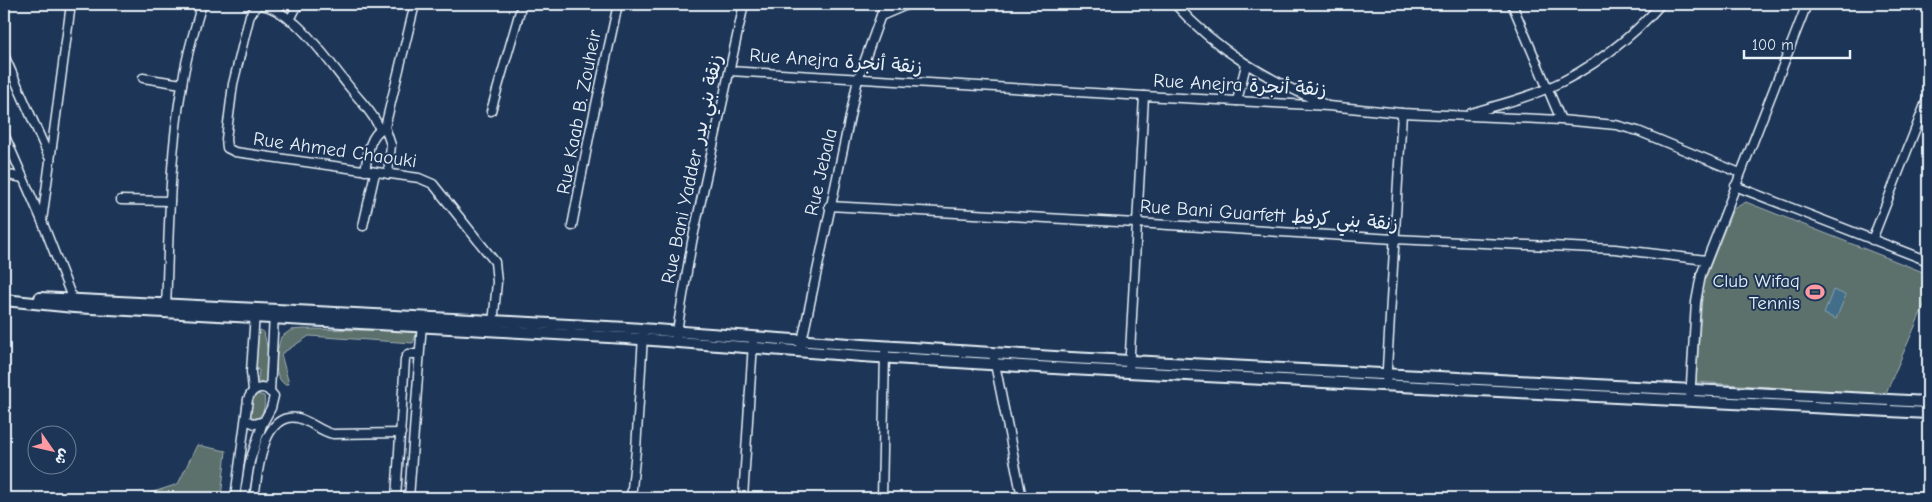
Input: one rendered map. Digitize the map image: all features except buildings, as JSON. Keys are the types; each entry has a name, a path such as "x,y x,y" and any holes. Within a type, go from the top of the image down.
{"street":[{"path":"42,221 71,4"},
{"path":"166,308 170,201 175,133 182,84 202,4"},
{"name":"Rue Ahmed Chaouki","path":"290,20 260,4 255,7 250,15 233,84 226,139 228,148 242,152 423,179 433,184 493,258 497,276 493,326"},
{"path":"298,4 290,20 318,49 382,129 392,145 388,174"},
{"path":"365,171 371,142 375,133 382,129 415,4"},
{"path":"491,110 522,4"},
{"name":"Rue Kaab B. Zouheir","path":"572,226 618,4"},
{"name":"Rue Bani Yadder زنقة بني يدر","path":"676,336 692,242 744,4"},
{"name":"Rue Jebala","path":"801,346 829,206 858,79 886,4"},
{"path":"881,16 909,4"},
{"path":"1175,4 1222,48 1246,65 1328,106"},
{"path":"1512,4 1549,88 1560,120"},
{"path":"1465,115 1549,88 1602,57 1640,26 1661,4"},
{"path":"1690,395 1698,289 1706,260 1807,4"},
{"path":"4,55 50,159"},
{"path":"1237,101 1246,65"},
{"name":"Rue Anejra زنقة أنجرة","path":"730,71 1328,106 1402,113 1560,120 1628,128 1740,173"},
{"path":"143,78 182,84"},
{"path":"1129,366 1144,96"},
{"path":"1872,240 1928,97"},
{"path":"1386,379 1402,113"},
{"path":"4,134 42,221 74,304"},
{"path":"364,226 375,173"},
{"path":"4,174 23,178"},
{"path":"1735,186 1928,262"},
{"path":"121,200 170,201"},
{"name":"Rue Bani Guarfett زنقة بني كرفط","path":"829,206 1394,239 1615,249 1706,260"},
{"path":"4,294 74,304"},
{"path":"4,300 643,334 994,359 1690,395 1928,412"},
{"path":"4,307 18,302"},
{"path":"235,498 247,402 253,390 251,372 255,313"},
{"path":"270,392 274,314"},
{"path":"409,498 418,354 422,323"},
{"path":"631,498 643,334"},
{"path":"743,498 753,342"},
{"path":"882,498 885,352"},
{"path":"396,498 406,357 408,354 418,354"},
{"path":"994,359 1022,498"},
{"path":"244,498 250,461 263,422 273,404 274,396 262,388 253,390"},
{"path":"1690,395 1928,402"},
{"path":"254,498 261,456 267,436 271,430 286,419 299,418 333,434 400,433"},
{"path":"246,420 255,424 263,422"}],"green space":[{"name":"Club Wifaq Tennis","path":"1746,202 1928,274 1928,301 1926,301 1885,395 1696,382 1703,284 1733,209"},
{"path":"260,330 264,332 269,357 267,379 263,383 255,381 254,378 258,378 259,370 254,369 258,332"},
{"path":"291,330 417,331 413,343 309,336 281,354 289,384 284,384 277,374 276,368 281,337"},
{"path":"257,394 264,396 265,403 262,413 255,419 250,416 251,402"},
{"path":"197,445 226,451 221,498 135,498 178,484"}],"water":[{"path":"1833,290 1846,295 1836,319 1824,314"}],"place":[{"name":"Club Wifaq Tennis","path":"1815,292"}]}
